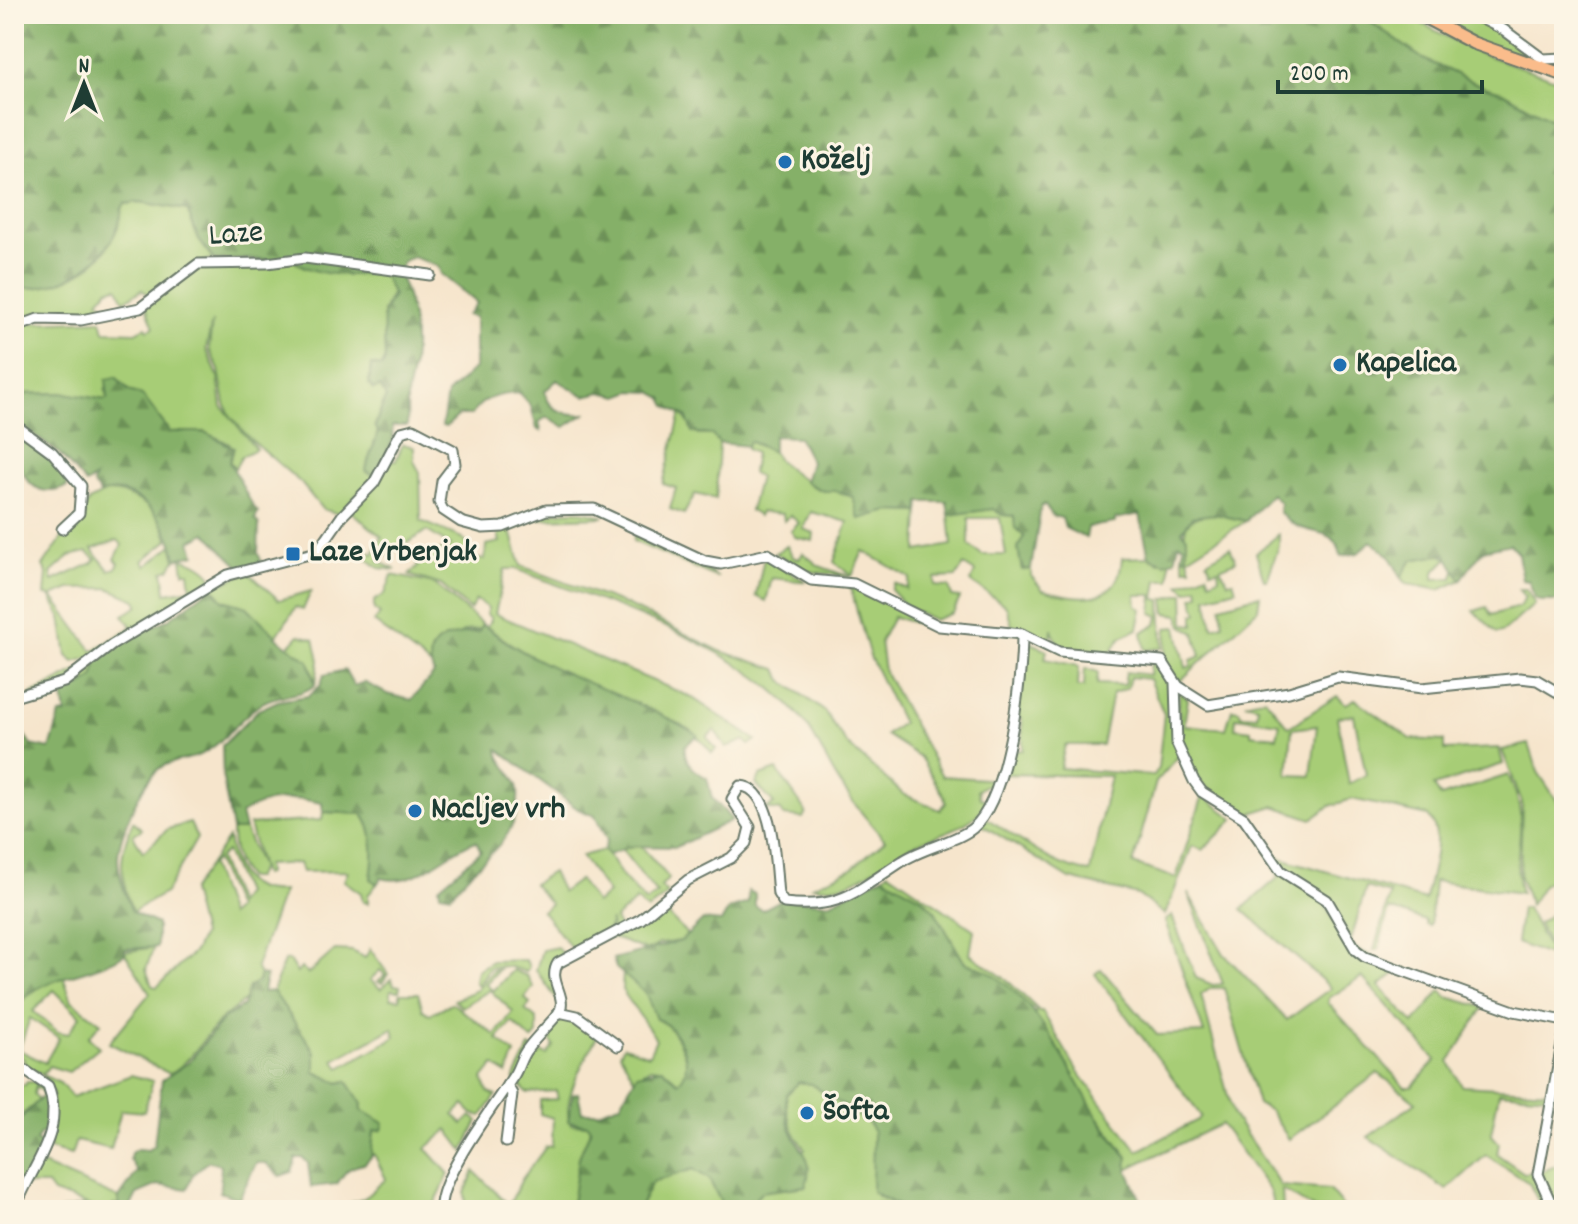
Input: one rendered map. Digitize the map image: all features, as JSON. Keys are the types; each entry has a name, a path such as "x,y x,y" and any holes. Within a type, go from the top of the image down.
{"main road":[{"path":"1420,15 1473,43 1564,75"}],"street":[{"path":"1472,14 1504,30 1543,59 1564,58"},
{"name":"Laze","path":"14,328 38,319 81,320 140,308 198,264 267,263 305,258 430,275"},
{"path":"14,424 52,452 81,486 79,513 62,529"},
{"path":"14,697 64,682 112,645 228,575 317,552 342,516 374,483 401,432 413,429 453,450 455,464 442,481 439,502 443,510 461,522 483,528 503,527 546,510 594,509 705,561 721,564 768,554 811,580 854,584 939,626 1022,634 1059,652 1162,661 1175,683 1208,705 1289,692 1338,677 1422,688 1520,678 1537,680 1564,696"},
{"path":"441,1210 443,1191 453,1171 525,1051 559,1012 561,998 553,978 558,963 641,919 688,880 731,858 746,843 749,822 732,799 740,786 753,792 769,820 778,894 784,903 814,906 835,902 904,860 972,829 993,797 1007,756 1022,634"},
{"path":"1175,683 1177,744 1194,781 1202,792 1244,818 1281,871 1318,891 1327,900 1356,950 1365,957 1514,1011 1564,1021"},
{"path":"559,1012 577,1016 618,1046"},
{"path":"1554,1210 1541,1186 1539,1164 1564,1034"},
{"path":"14,1063 48,1086 52,1105 45,1154 15,1210"},
{"path":"506,1142 512,1094 507,1085"}],"green space":[{"path":"14,14 1359,14 1423,59 1502,92 1564,126 1564,601 1541,601 1534,597 1529,581 1522,580 1518,553 1510,544 1483,550 1461,580 1446,554 1412,560 1401,577 1389,555 1371,541 1358,553 1341,556 1335,540 1330,536 1293,524 1279,512 1280,503 1272,494 1246,521 1215,514 1192,517 1182,531 1187,537 1187,556 1182,557 1184,545 1179,543 1175,560 1165,563 1149,557 1140,514 1115,519 1115,523 1088,527 1086,538 1065,528 1062,518 1053,516 1045,505 1041,506 1031,569 1022,570 1018,548 1024,536 1015,528 1014,516 1002,515 993,509 949,515 947,502 920,502 919,512 889,511 859,519 853,497 836,491 823,491 805,482 811,462 798,437 773,436 773,452 749,441 747,446 719,443 712,435 692,432 686,416 667,406 663,398 652,392 632,391 619,396 601,392 585,396 557,380 545,391 550,404 566,413 585,414 565,427 547,417 539,422 541,431 537,429 531,406 519,393 492,398 481,404 472,415 459,415 446,427 442,426 447,394 475,368 475,317 467,315 477,303 441,274 438,266 413,257 403,261 398,272 414,330 407,392 407,426 392,426 393,440 375,475 366,472 378,431 375,426 386,397 380,387 373,390 369,383 371,365 382,367 385,361 383,312 393,295 381,271 358,275 319,272 287,255 275,259 214,260 199,240 187,210 140,202 125,204 110,242 99,257 84,269 51,285 14,287"},
{"path":"1360,14 1404,14 1474,51 1564,82 1564,126 1502,92 1423,59"},
{"path":"1427,14 1468,14 1540,62 1551,64 1564,61 1564,71 1478,43"},
{"path":"140,202 187,210 199,240 214,260 207,260 152,297 142,290 124,301 118,287 108,289 99,300 110,308 30,314 14,324 14,287 52,285 87,268 105,251 125,204"},
{"path":"290,259 323,271 379,271 384,273 392,292 383,312 387,350 382,367 371,365 369,383 373,390 380,387 386,397 375,425 378,431 369,461 375,475 339,514 322,509 301,483 248,437 231,417 225,404 219,370 209,349 212,322 206,349 218,376 222,406 256,449 242,456 235,468 229,461 233,453 230,444 205,432 170,432 145,399 129,391 119,380 105,389 108,398 105,400 65,393 14,394 14,330 30,323 101,320 104,331 136,332 146,327 148,330 154,327 146,307 194,267"},
{"path":"116,377 129,391 142,395 170,432 205,432 234,448 229,462 258,512 255,519 259,524 258,553 262,563 242,569 206,533 191,541 195,554 176,559 168,533 151,509 127,494 114,491 100,494 93,484 95,478 86,484 60,454 14,421 14,394 65,393 105,400 108,398 106,380"},
{"path":"681,413 698,435 712,435 719,443 716,499 695,494 684,514 670,509 676,488 663,484"},
{"path":"14,429 56,460 66,477 67,487 41,490 32,484 25,476 16,453"},
{"path":"748,441 773,452 779,461 810,485 853,497 859,519 889,511 919,512 917,551 952,545 949,515 993,509 1002,515 1014,516 1015,528 1024,536 1018,548 1022,570 1031,569 1031,576 1043,590 1070,596 1095,596 1113,585 1122,558 1149,557 1158,562 1170,561 1170,580 1158,580 1155,599 1161,600 1163,648 1145,650 1142,632 1157,624 1159,616 1152,613 1153,595 1136,595 1137,606 1142,609 1138,629 1121,637 1111,652 1067,649 1055,638 1052,628 1051,639 1063,650 1031,636 1026,629 1013,629 1006,606 971,582 975,572 964,565 956,577 935,578 935,586 949,587 952,597 960,598 953,613 934,620 907,607 891,590 894,583 907,589 910,578 863,551 852,576 834,562 848,522 811,512 803,529 814,533 813,541 795,537 791,531 799,523 790,515 784,521 783,514 760,512 759,516 750,511 759,477 752,473 755,453 746,449","holes":["969,518 1000,518 1006,555 982,555 969,545"]},
{"path":"403,444 414,447 414,461 420,473 421,521 462,538 472,549 472,559 485,559 486,545 500,542 497,529 523,520 564,511 604,517 535,519 511,531 521,566 626,605 720,651 777,669 782,680 824,711 847,744 903,794 940,810 946,803 944,796 920,757 886,735 902,723 870,657 850,586 941,630 893,617 880,642 884,671 942,776 998,780 996,785 986,785 978,790 980,798 990,801 966,823 917,843 855,880 827,887 812,886 851,869 885,840 847,794 798,714 771,688 704,645 627,611 516,569 505,569 495,614 691,697 756,740 749,745 745,740 726,748 715,730 707,737 716,749 712,753 693,733 672,720 570,676 519,649 487,627 491,618 486,614 488,608 476,600 470,610 441,585 409,575 418,567 416,561 451,546 427,531 378,561 396,570 379,568 362,555 366,551 373,554 382,537 349,510 390,460 396,460"},
{"path":"106,492 117,493 128,495 154,512 168,540 143,561 147,566 172,545 176,559 170,569 163,571 166,593 191,589 189,572 184,572 182,559 200,566 213,578 93,657 74,662 67,656 61,617 50,596 45,595 47,573 43,566 69,528 72,530 86,515 84,510 89,501","holes":["118,540 122,545 115,559 119,563 109,570 92,549","87,552 96,559 53,581 51,573 70,556","108,588 136,600 139,606 123,615 132,627 93,651 52,596 70,589"]},
{"path":"1215,514 1246,521 1188,558 1191,568 1185,568 1182,557 1187,556 1184,537 1187,524 1197,517"},
{"path":"636,531 640,536 695,559 718,578 633,541"},
{"path":"1279,534 1279,546 1267,580 1264,580 1256,553"},
{"path":"787,546 793,557 799,559 803,553 819,566 850,577 808,571 775,553"},
{"path":"1230,548 1236,561 1220,568 1228,582 1233,581 1236,589 1207,597 1213,627 1223,624 1221,606 1260,595 1258,609 1179,682 1165,660 1167,628 1177,627 1186,668 1191,666 1191,660 1201,656 1195,633 1182,625 1179,615 1166,613 1164,599 1184,593 1185,624 1194,625 1194,614 1198,613 1193,597 1200,594 1198,587 1187,591 1180,584 1207,573 1210,581 1219,577 1218,569 1211,570 1207,561"},
{"path":"1439,554 1448,558 1434,572 1434,579 1453,578 1455,570 1461,580 1440,590 1407,584 1401,577 1412,560"},
{"path":"764,558 807,582 772,578 766,601 756,596"},
{"path":"248,572 279,600 311,591 303,610 296,607 276,637 247,607 223,600 212,587"},
{"path":"392,575 434,584 482,624 481,629 465,631 433,650 431,666 374,622 380,614 374,610 374,601 385,594"},
{"path":"212,587 223,600 247,607 282,642 309,661 315,685 303,692 264,702 206,752 163,766 140,794 122,836 118,865 132,912 157,924 157,947 125,949 125,954 111,962 40,987 14,1007 14,731 23,733 31,745 50,749 60,715 66,714 63,697 93,678 94,662 114,645 169,619"},
{"path":"1518,589 1526,589 1535,604 1502,632 1497,633 1474,611 1487,607 1491,615 1519,607 1525,597"},
{"path":"482,624 533,657 645,707 698,735 685,746 688,761 707,778 712,798 732,820 676,847 632,846 608,855 604,850 607,840 595,816 578,809 498,749 517,784 513,824 496,848 451,895 440,893 439,887 481,851 476,841 419,874 394,880 381,878 377,884 371,879 372,836 362,814 323,812 322,803 280,800 241,814 245,830 232,830 223,779 222,746 258,710 278,701 308,696 320,686 324,675 345,670 354,686 364,682 387,694 411,700 434,674 430,661 435,645 450,636 479,631"},
{"path":"299,635 314,639 319,660 316,683 309,661 288,647"},
{"path":"1027,641 1047,650 1045,659 1079,666 1078,687 1084,687 1085,668 1098,672 1097,684 1124,685 1126,672 1150,675 1151,661 1161,669 1176,703 1179,756 1156,782 1133,864 1176,878 1203,795 1234,819 1203,850 1192,846 1165,915 1138,895 1070,879 979,823 984,817 1062,865 1090,872 1110,776 1003,774 1010,751 1023,750 1022,720 1014,712","holes":["1130,677 1149,679 1164,714 1158,768 1154,776 1060,768 1065,745 1102,745 1112,694 1127,688"]},
{"path":"94,662 97,667 93,678 63,697 43,696 14,703 14,699 29,696"},
{"path":"1179,691 1188,699 1184,725 1226,729 1232,709 1239,710 1241,715 1257,716 1258,706 1245,703 1265,698 1289,727 1337,696 1346,704 1355,699 1411,739 1444,741 1444,750 1499,748 1503,764 1434,786 1441,797 1508,775 1519,808 1518,878 1521,893 1434,881 1430,926 1426,925 1426,921 1389,909 1378,950 1374,950 1390,894 1366,887 1351,940 1330,903 1290,875 1270,855 1425,900 1436,845 1436,834 1428,816 1352,799 1330,806 1312,819 1274,806 1246,815 1208,789 1188,766 1181,737","holes":["1354,715 1366,775 1349,784 1337,717","1236,717 1280,723 1277,737 1251,734 1251,730 1235,728","1317,726 1311,776 1288,775 1292,729"]},
{"path":"1529,744 1538,772 1564,811 1564,827 1559,831 1562,848 1556,853 1555,871 1564,866 1564,871 1543,885 1530,905 1520,877 1522,802 1502,750"},
{"path":"777,770 806,812 803,818 784,816 781,811 766,809 774,804 756,784 760,776"},
{"path":"323,812 362,814 367,820 373,845 371,879 377,884 368,895 368,903 363,902 361,893 344,881 348,871 302,872 299,863 266,865 267,874 263,875 249,825 322,820"},
{"path":"133,821 142,829 133,835 143,852 168,829 190,823 197,838 166,892 132,912 125,887 122,856"},
{"path":"232,830 245,830 261,868 255,878 247,878 240,867"},
{"path":"228,838 243,879 259,889 283,891 256,967 260,975 254,989 170,1074 109,1043 150,993 124,952 154,947 146,969 152,986 157,987 195,951 202,935 191,891","holes":["226,852 244,893 237,904 219,858","216,860 236,909 229,916 211,865"]},
{"path":"641,846 669,878 661,887 668,894 647,910 636,900 615,919 620,929 611,931 611,920 608,932 574,951 542,911 551,904 533,884 552,872 562,892 579,880 596,903 608,893 581,856 604,850 625,880 646,902 657,894 620,848"},
{"path":"1275,869 1318,893 1349,945 1400,970 1379,986 1414,1024 1441,990 1447,997 1484,1007 1449,1062 1462,1086 1550,1091 1549,1096 1499,1092 1491,1134 1499,1143 1497,1154 1524,1173 1535,1172 1531,1177 1536,1177 1552,1210 1543,1210 1529,1183 1486,1155 1447,1190 1368,1137 1416,1102 1378,1073 1289,1139 1270,1111 1258,1104 1224,988 1211,988 1201,995 1233,1115 1281,1186 1329,1190 1346,1210 1316,1210 1282,1190 1283,1210 1274,1210 1270,1191 1221,1124 1127,1169 1128,1157 1085,1099 1062,1056 1030,1012 1042,1011 1077,1070 1138,1151 1198,1120 1201,1116 1095,974 1101,969 1157,1035 1204,1033 1165,921 1172,916 1196,978 1213,985 1223,984 1188,893 1224,954 1287,1020 1331,988 1242,909 1279,877","holes":["1362,977 1436,1060 1412,1087 1405,1087 1328,1003 1329,998"]},
{"path":"889,872 974,930 970,954 1007,980 1037,1009 1024,1006 986,971 964,962 935,911 922,898 883,876"},
{"path":"883,876 922,898 935,911 964,962 987,971 1011,988 1031,1009 1110,1135 1128,1157 1127,1169 1145,1210 907,1210 872,1192 873,1131 869,1123 811,1084 799,1082 786,1095 787,1111 790,1127 809,1167 806,1186 761,1192 756,1197 757,1210 725,1210 709,1179 693,1169 652,1182 638,1210 571,1210 579,1157 591,1129 588,1125 568,1121 573,1094 578,1093 582,1112 598,1112 620,1104 637,1074 662,1068 678,1082 686,1066 677,1037 656,1019 646,994 616,968 613,959 681,941 703,920 721,922 729,909 748,903 748,891 755,894 755,906 762,910 783,899 829,903"},
{"path":"1564,906 1564,919 1550,926 1555,957 1538,923"},
{"path":"661,908 687,934 681,941 659,944 648,951 610,937 640,924"},
{"path":"1521,908 1527,908 1553,957 1516,943"},
{"path":"557,947 564,957 557,962 560,1004 536,970 542,950"},
{"path":"370,949 388,974 382,983 378,982 385,975 380,970 370,980 381,989 391,979 394,985 400,986 399,991 391,990 391,998 400,999 400,993 418,993 423,1010 430,1014 452,1003 495,1035 513,1012 490,990 462,1007 454,1000 477,990 493,970 499,969 486,984 493,991 513,970 527,976 533,987 525,998 530,1004 525,1010 537,1019 537,1034 532,1040 512,1022 497,1039 515,1054 507,1074 494,1065 483,1079 488,1092 496,1096 482,1116 473,1114 464,1105 454,1115 463,1124 471,1116 478,1121 464,1151 448,1130 426,1148 449,1174 434,1205 426,1205 426,1210 348,1210 348,1204 363,1199 386,1179 374,1154 371,1157 374,1131 347,1081 339,1083 315,1072 315,1052 273,991 284,961 289,960 297,973 301,968 308,974 335,950 352,951 365,958","holes":["393,1028 395,1037 340,1068 334,1060"]},
{"path":"526,960 529,967 526,972 494,967 489,968 478,986 475,981 477,970 492,961"},
{"path":"623,973 647,994 656,1019 669,1027 679,1043 687,1069 686,1076 678,1082 662,1068 650,1068 634,1078 620,1053 624,1046 649,1055 656,1039 622,990"},
{"path":"260,975 266,976 263,992 273,991 315,1052 315,1072 339,1083 347,1081 362,1104 361,1110 384,1123 382,1130 374,1131 371,1157 364,1164 347,1171 337,1184 311,1187 308,1163 303,1158 296,1158 292,1172 280,1176 266,1163 256,1163 239,1199 220,1192 221,1165 208,1161 193,1174 187,1189 158,1185 137,1194 129,1210 118,1210 119,1198 137,1172 130,1159 131,1153 137,1149 148,1150 154,1145 162,1080 189,1062 223,1019 243,1006 249,987 258,982"},
{"path":"63,976 72,1001 101,1023 88,1037 99,1047 69,1072 49,1066 43,1074 24,1067 24,1059 14,1053 14,1007 48,980","holes":["54,990 80,1016 68,1034 58,1032 33,1011","30,1018 59,1038 45,1063 19,1050"]},
{"path":"573,1015 598,1035 576,1079 569,1104 571,1124 589,1125 591,1129 581,1152 572,1208 466,1210 465,1193 474,1171 509,1205 522,1179 546,1147 552,1146 553,1118 540,1114 540,1100 558,1099 556,1091 527,1093 514,1079 530,1047 547,1055 554,1046 546,1034 560,1016"},
{"path":"42,1075 60,1083 72,1097 131,1075 153,1081 144,1112 121,1110 111,1149 76,1141 71,1155 49,1149 53,1094"},
{"path":"27,1082 39,1082 49,1095 44,1095 36,1085 34,1094 39,1101 15,1120 14,1085 25,1085"},
{"path":"798,1082 811,1084 869,1123 873,1130 877,1196 907,1210 877,1203 872,1210 784,1210 781,1206 758,1210 756,1197 805,1149 793,1130 786,1095"},
{"path":"44,1095 49,1095 48,1137 41,1133 36,1141 45,1147 14,1201 14,1119 20,1119"},
{"path":"1564,1162 1564,1210 1555,1210 1539,1173"},
{"path":"40,1164 119,1198 118,1206 113,1205 113,1210 60,1210 88,1205 53,1193 47,1185 27,1185"},
{"path":"693,1169 709,1179 725,1210 638,1210 652,1182"}],"place":[{"name":"Koželj","path":"785,162"},
{"name":"Kapelica","path":"1340,365"},
{"name":"Laze Vrbenjak","path":"293,554"},
{"name":"Nacljev vrh","path":"415,811"},
{"name":"Šofta","path":"807,1113"}]}
